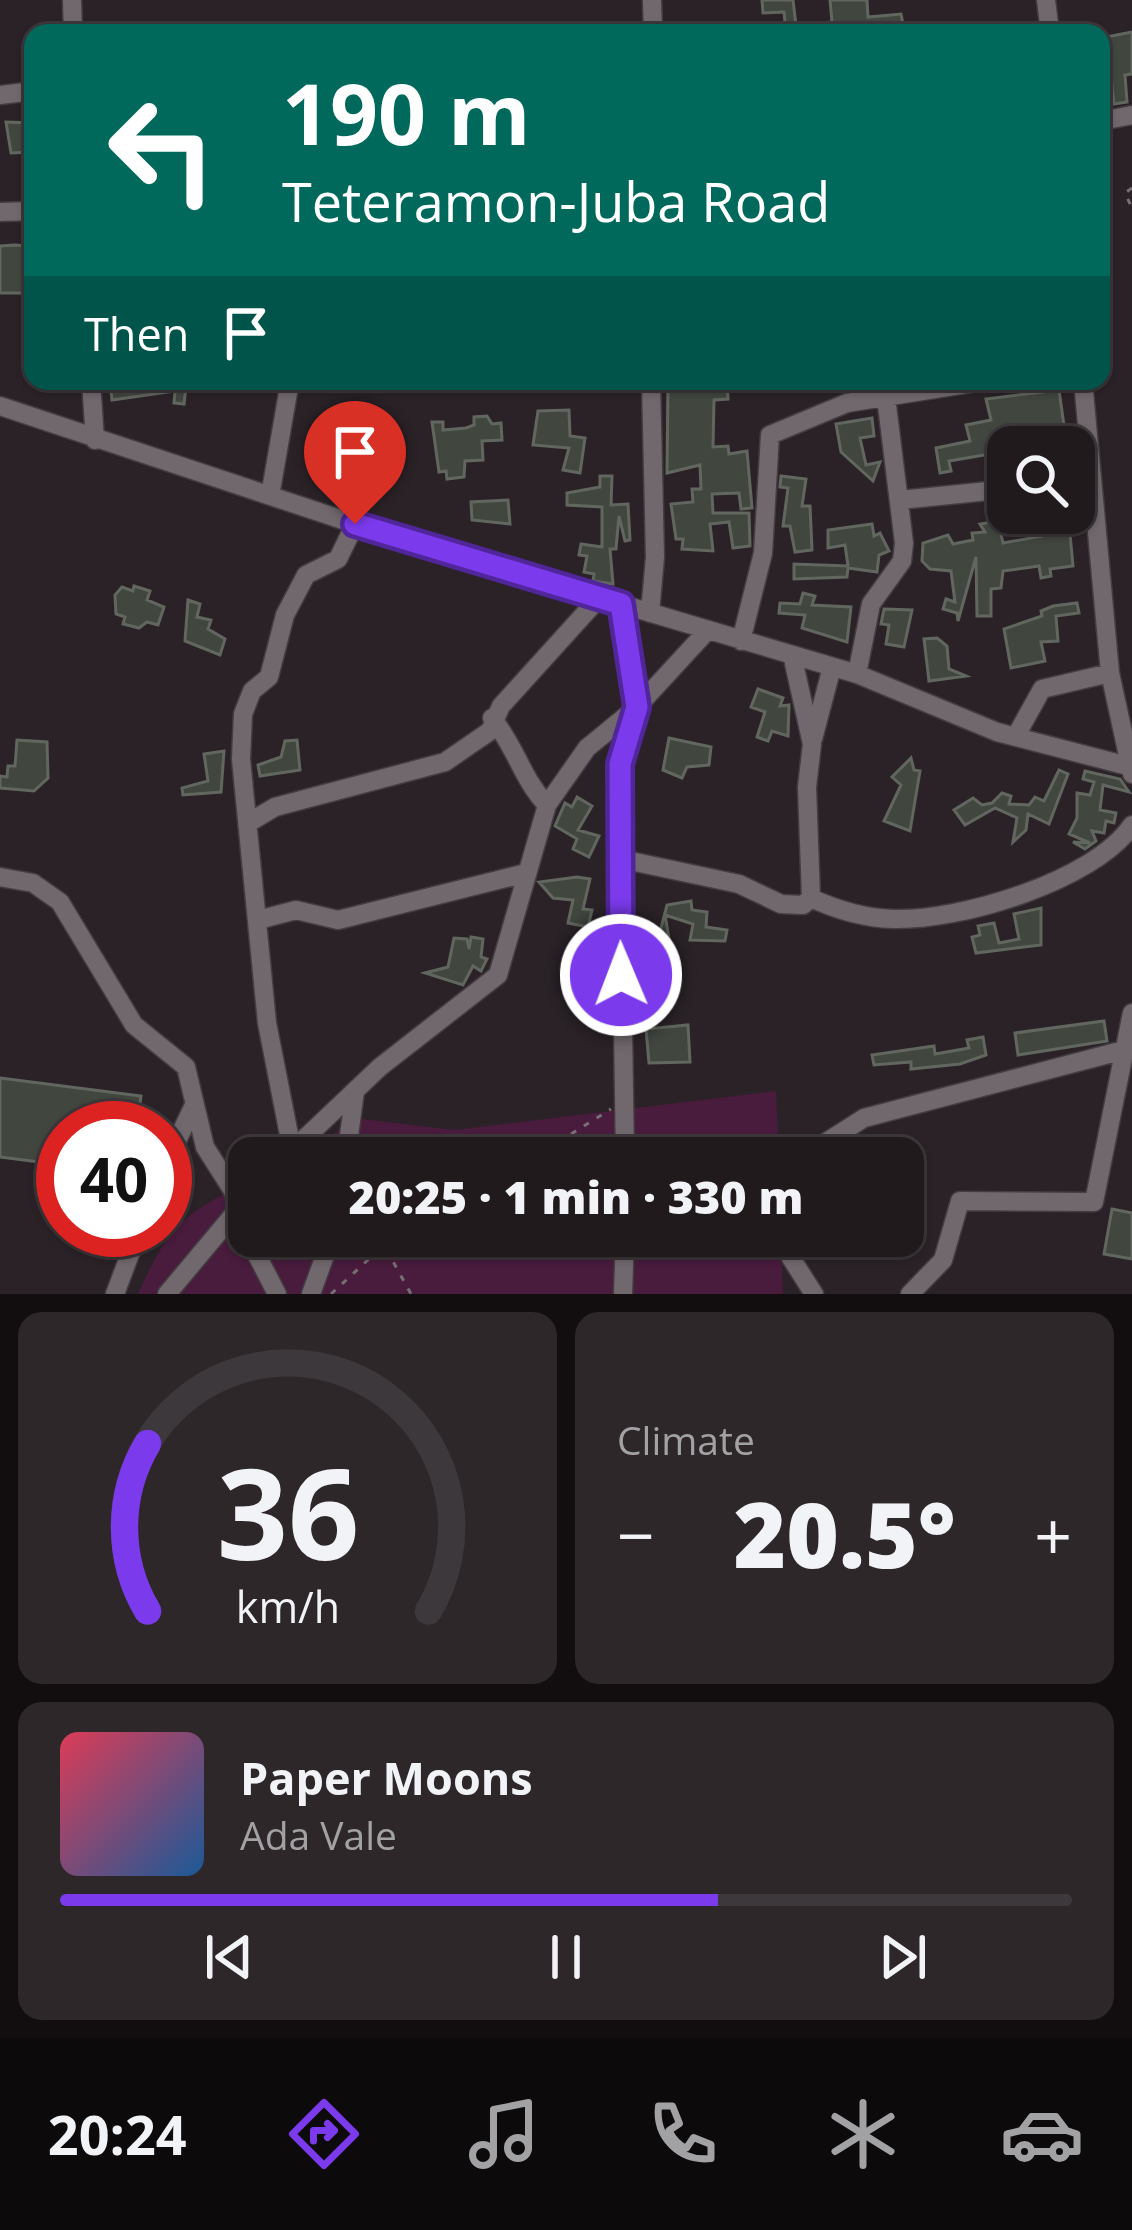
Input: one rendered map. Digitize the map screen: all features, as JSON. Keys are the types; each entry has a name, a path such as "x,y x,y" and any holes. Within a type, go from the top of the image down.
{"street":[{"path":"92,390 95,440"},
{"path":"270,496 288,390"},
{"path":"650,613 655,556 651,390"},
{"path":"741,641 763,553 770,436 812,413 878,390"},
{"path":"857,674 871,604 902,561 900,500 884,390"},
{"path":"1083,390 1083,426"},
{"path":"0,406 355,524 793,659 857,674 997,732 1132,769 1110,674 1091,534"},
{"path":"900,500 987,491"},
{"path":"285,1137 267,1023 241,760 243,713 252,691 269,676 286,615 305,574 338,559 355,524"},
{"path":"250,822 274,807 445,762 490,730 492,718 598,599"},
{"path":"621,604 637,707 620,764 625,1137"},
{"path":"306,1137 498,975 547,805 587,748 637,707 707,631"},
{"path":"793,659 812,744"},
{"path":"811,898 807,787 812,744 832,667"},
{"path":"1017,734 1042,689 1110,674"},
{"path":"492,718 513,742 527,784 547,805"},
{"path":"811,898 857,915 892,919 991,902 1079,872 1118,846 1132,825"},
{"path":"621,859 739,884 781,904 802,905 811,898"},
{"path":"257,920 296,910 338,920 526,873"},
{"path":"0,877 33,883 60,902 134,1025 186,1067 206,1148 228,1180"},
{"path":"910,1294 943,1260 960,1201 1094,1202 1132,1013"},
{"path":"834,1137 864,1118 1124,1050"},
{"path":"349,1137 355,1091"},
{"path":"192,1110 194,1106"},
{"path":"167,1294 228,1222"},
{"path":"115,1294 129,1257"},
{"path":"264,1257 277,1294"},
{"path":"311,1294 324,1257"},
{"path":"623,1294 624,1257"},
{"path":"790,1257 814,1294"}],"path":[{"path":"1132,188 1125,193 1132,208"},
{"path":"571,1137 598,1112 623,1107"},
{"path":"332,1294 370,1257"},
{"path":"389,1257 411,1294"}],"shaded area":[{"path":"776,1091 778,1137 330,1137 354,1118 455,1130"},
{"path":"228,1193 228,1257 782,1257 783,1294 138,1294 156,1257 192,1257 192,1214"}],"building":[{"path":"762,0 793,0 796,24 785,24 784,12 763,13"},
{"path":"830,0 867,0 868,17 901,14 903,24 808,24 832,22"},
{"path":"1132,32 1132,74 1125,75 1127,102 1114,104 1110,36"},
{"path":"6,122 24,123 24,152 11,153"},
{"path":"0,246 24,246 24,293 0,293"},
{"path":"111,390 186,390 184,404 174,403 175,391 112,400"},
{"path":"668,390 728,390 728,399 714,400 713,447 728,446 729,454 747,451 752,508 741,509 739,493 712,494 713,513 749,513 750,546 733,548 729,522 710,524 713,551 682,549 671,504 693,502 692,489 701,489 700,465 667,473"},
{"path":"1059,390 1064,426 987,426 987,455 949,461 951,471 940,473 936,448 970,441 966,425 991,420 986,399"},
{"path":"569,410 570,436 585,438 580,473 563,470 569,448 533,445 538,411"},
{"path":"487,416 492,424 501,423 502,440 482,441 483,460 465,461 464,477 447,479 446,471 439,472 432,422 443,422 443,430 466,428 474,425 474,417"},
{"path":"872,418 874,436 860,438 866,465 880,462 873,481 841,452 836,424"},
{"path":"333,460 381,469 379,480 353,477 351,485 334,482"},
{"path":"600,476 612,476 611,505 628,504 630,540 625,541 619,516 616,549 610,549 613,584 593,581 594,574 584,572 587,556 579,555 581,544 602,547 602,507 567,505 567,493 600,487"},
{"path":"781,476 806,479 802,506 810,506 812,550 795,552 790,526 783,526 788,488 780,487"},
{"path":"508,500 510,524 472,520 471,502"},
{"path":"987,523 987,534 1001,534 1003,543 1042,534 1070,534 1073,566 1050,569 1051,576 1041,578 1039,566 1003,571 1001,588 991,589 991,616 977,616 976,557 958,621 957,613 943,609 946,599 955,602 951,571 930,569 922,561 923,543 948,535 953,544 973,540 972,533 985,532 980,524"},
{"path":"872,524 874,536 880,533 889,551 879,555 877,572 848,568 847,577 794,579 794,564 848,566 845,545 828,548 828,530"},
{"path":"134,586 150,591 147,600 164,607 158,625 123,624 125,617 116,614 115,595 122,587 133,591"},
{"path":"803,593 815,596 812,605 851,607 847,642 802,628 805,615 779,613 780,603 800,604"},
{"path":"188,600 200,604 197,617 211,620 208,629 225,639 220,655 185,641"},
{"path":"1077,603 1079,613 1056,616 1058,641 1041,642 1045,661 1011,668 1004,629 1042,616 1041,611 1053,606"},
{"path":"884,609 912,610 904,647 886,644 889,625 881,624"},
{"path":"937,638 947,646 949,669 966,676 929,681 924,639"},
{"path":"758,689 783,698 780,706 789,705 788,736 772,731 768,741 757,737 765,712 751,707"},
{"path":"669,738 711,747 709,765 687,767 682,778 663,770"},
{"path":"17,740 47,742 48,778 34,791 0,788 0,776 7,777 8,766 15,766"},
{"path":"297,740 300,770 260,776 258,765 281,757 285,741"},
{"path":"224,751 221,792 183,795 182,788 208,781 204,754"},
{"path":"911,758 914,770 920,771 910,831 884,821 901,785 892,777"},
{"path":"1059,770 1068,774 1049,824 1028,814 1026,830 1013,842 1017,818 995,808 965,825 954,810 973,798 982,805 992,803 1002,793 1011,796 1009,804 1029,805 1035,797 1044,801"},
{"path":"1085,771 1120,779 1129,792 1103,785 1100,810 1116,813 1114,823 1106,821 1104,833 1092,831 1096,841 1085,849 1073,842 1090,843 1069,834 1077,818 1077,793 1090,795 1094,782 1083,779"},
{"path":"577,797 592,806 578,830 599,836 589,857 573,849 577,839 555,826 565,803 572,807"},
{"path":"590,879 583,909 592,910 588,927 568,923 573,900 553,898 539,882"},
{"path":"691,901 692,910 707,912 706,927 727,930 725,941 690,940 693,924 665,915 670,944 656,947 667,905"},
{"path":"1041,908 1041,945 976,953 972,937 980,935 978,926 994,923 999,943 1019,939 1014,914"},
{"path":"471,937 483,939 481,957 487,959 481,971 473,966 463,985 425,973 448,967 454,938 467,939 469,949"},
{"path":"1104,1021 1107,1041 1018,1055 1015,1033"},
{"path":"688,1025 690,1062 649,1063 646,1029"},
{"path":"983,1037 986,1055 960,1064 911,1069 911,1062 874,1065 872,1055 934,1046 935,1054 969,1048 967,1040"},
{"path":"0,1078 141,1096 140,1101 36,1101 36,1162 0,1157"},
{"path":"1112,1209 1132,1213 1132,1259 1104,1254"}],"route":[{"path":"355,524 621,604 637,707 620,764 621,975"}]}
